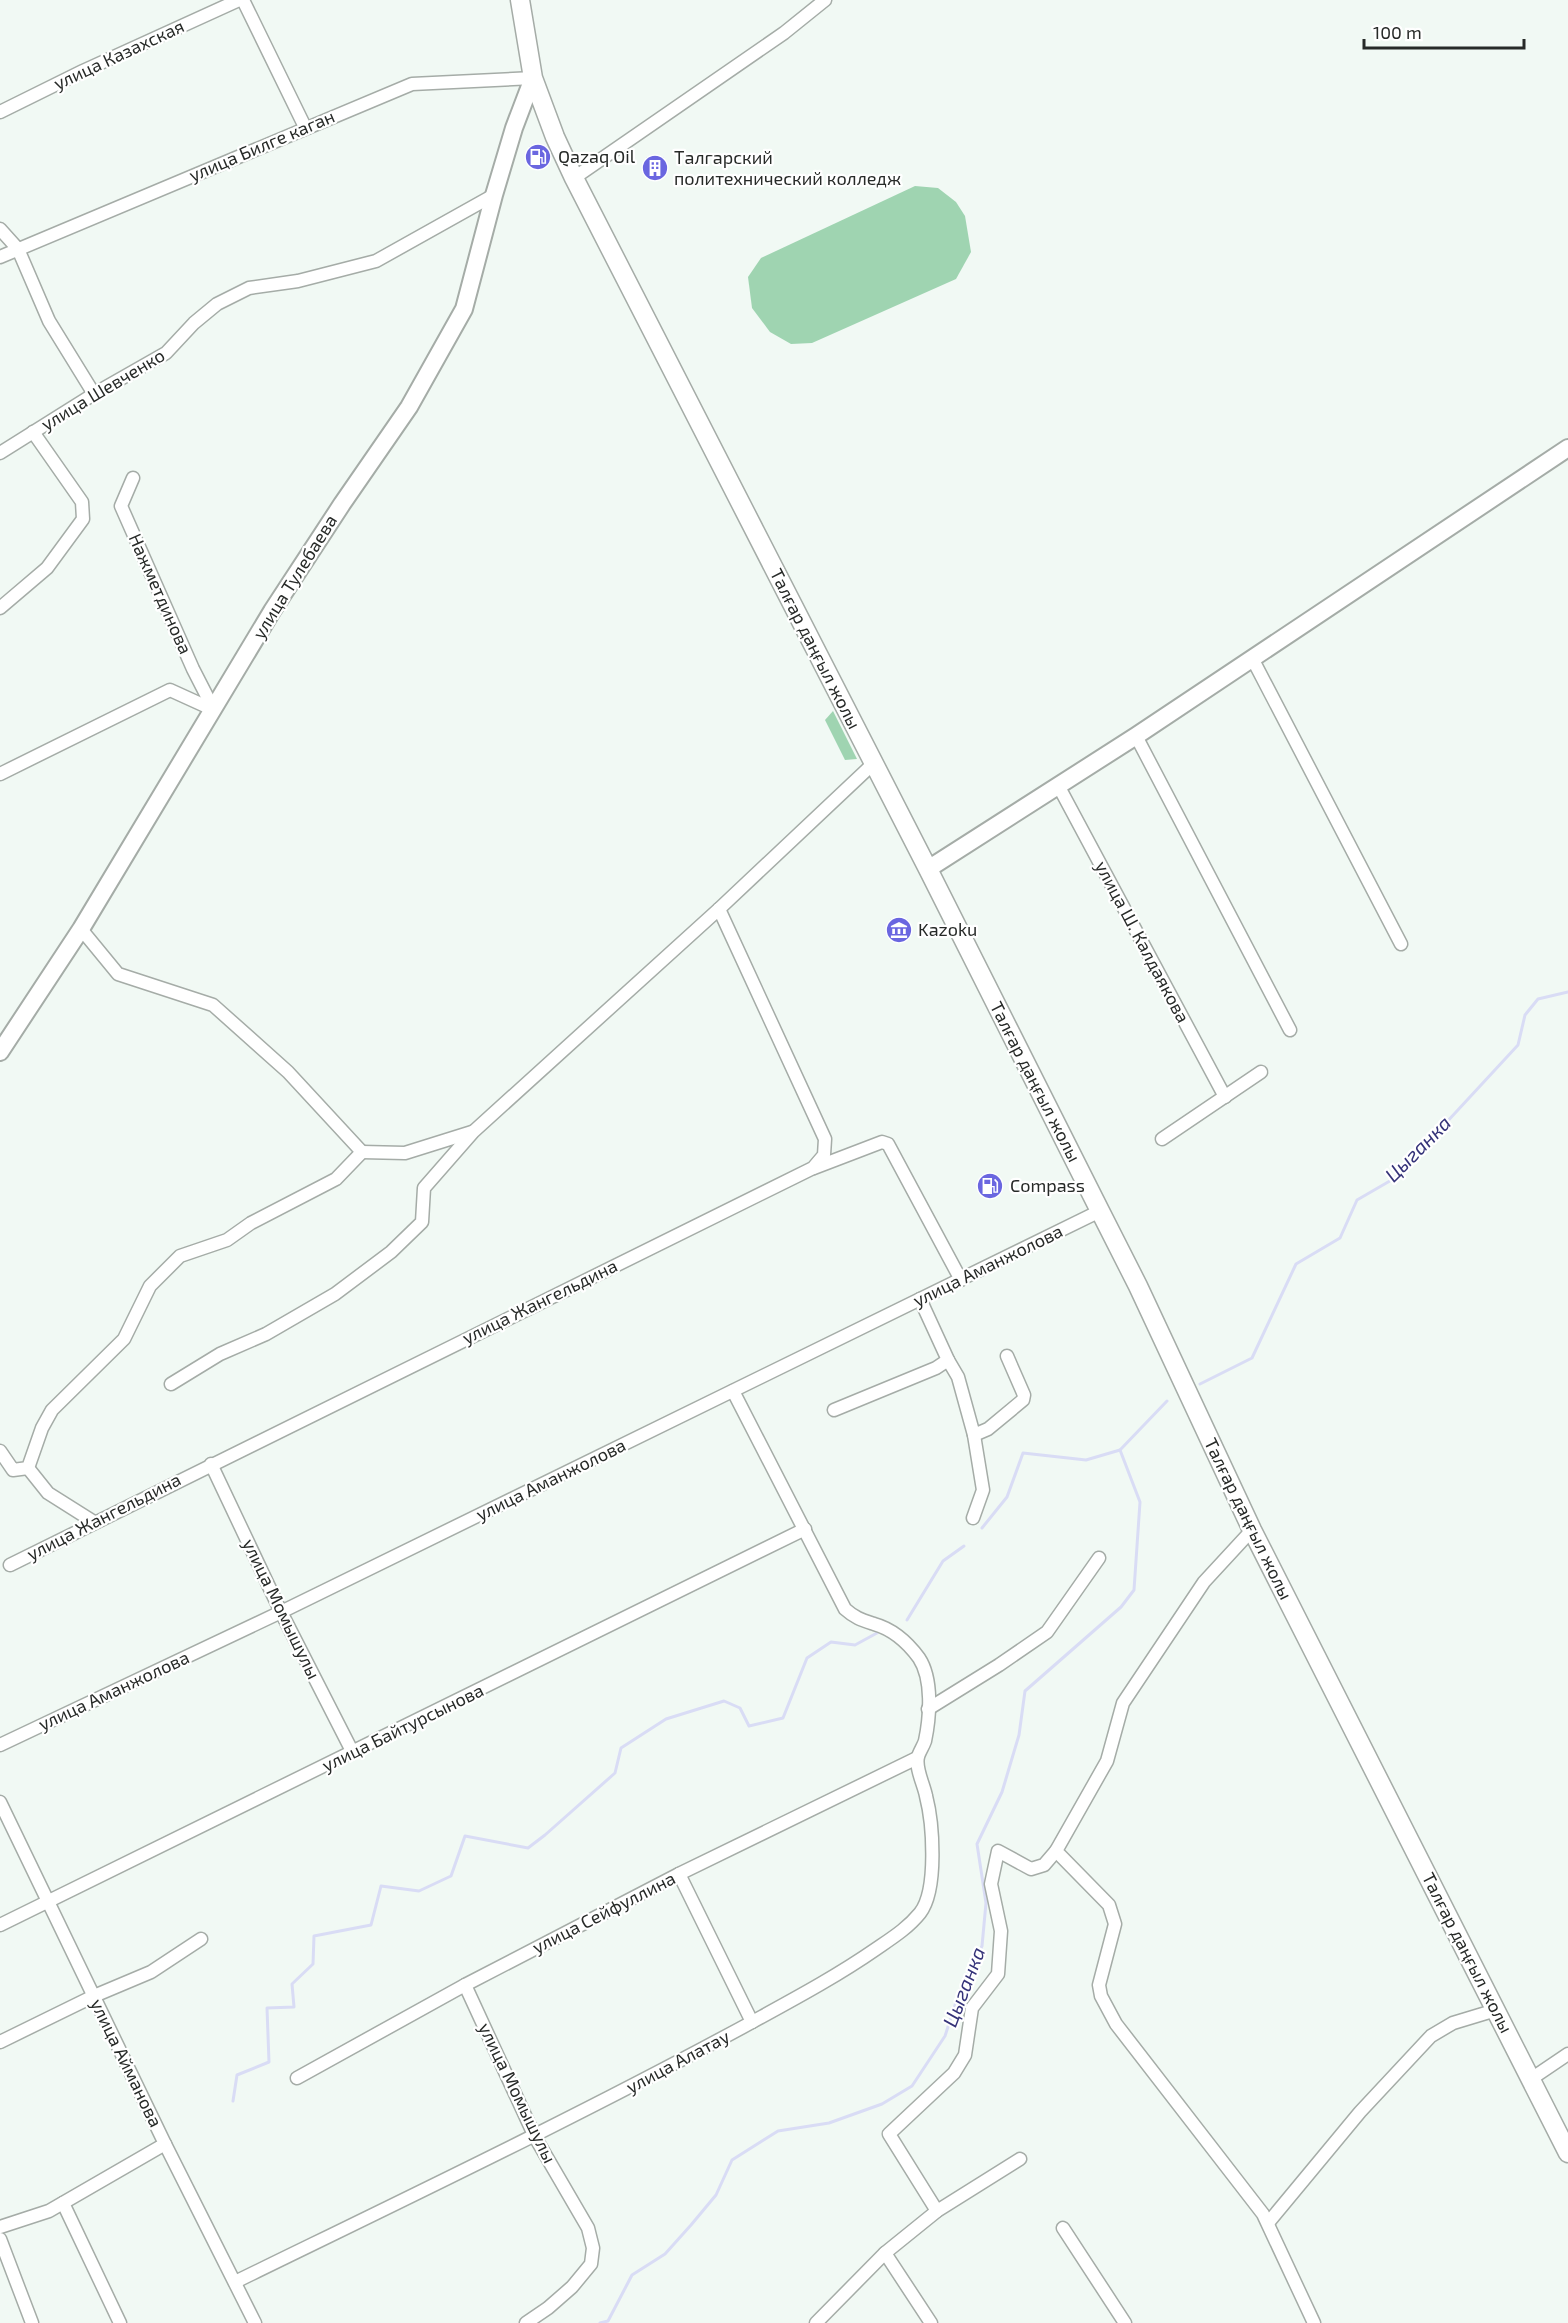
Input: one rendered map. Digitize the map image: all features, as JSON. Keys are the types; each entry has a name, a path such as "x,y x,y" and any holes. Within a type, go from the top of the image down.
{"main road":[{"name":"Талғар даңғыл жолы","path":"520,0 534,78 555,137 574,178 928,869 1138,1286 1252,1530 1568,2153"}],"street":[{"name":"улица Казахская","path":"0,111 241,0"},
{"path":"241,0 305,128"},
{"path":"574,178 784,33 825,0"},
{"name":"улица Билге каган","path":"0,256 412,84 534,78"},
{"name":"улица Тулебаева","path":"0,1052 81,929 272,611 409,407 464,309 514,128 534,78"},
{"name":"улица Шевченко","path":"0,453 94,394 166,353 194,323 217,304 249,288 298,280 376,261 494,195"},
{"path":"0,229 18,249 49,321 94,394"},
{"path":"0,608 47,568 82,519 82,502 33,432"},
{"path":"928,869 1059,787 1568,448"},
{"name":"Нажметдинова","path":"133,478 121,506 193,669 214,710"},
{"path":"1252,658 1401,944"},
{"path":"0,774 170,690 214,710"},
{"path":"1136,736 1290,1030"},
{"path":"171,1384 220,1354 266,1334 335,1294 391,1252 422,1222 423,1188 473,1132 719,909 874,763"},
{"name":"улица Ш. Калдаякова","path":"1059,787 1225,1097"},
{"path":"719,909 825,1139 824,1155 813,1168"},
{"path":"81,929 118,974 213,1005 288,1072 362,1152 405,1153 473,1132"},
{"path":"1162,1138 1261,1072"},
{"name":"улица Жангельдина","path":"10,1565 813,1168 882,1142 888,1144 961,1280"},
{"path":"28,1468 42,1428 52,1410 124,1339 150,1286 180,1256 227,1240 251,1223 336,1179 362,1152"},
{"name":"улица Аманжолова","path":"0,1745 281,1612 1100,1211"},
{"path":"920,1299 958,1377 974,1435 984,1482 973,1518"},
{"path":"974,1435 988,1429 1023,1400 1024,1395 1007,1356"},
{"path":"834,1410 936,1368 948,1360"},
{"path":"733,1391 845,1609 854,1617 878,1625 899,1637 918,1658 927,1675 929,1695 925,1741 917,1758"},
{"path":"0,1450 13,1470 28,1468"},
{"name":"улица Момышулы","path":"212,1464 281,1612 353,1753"},
{"path":"28,1468 48,1493 94,1522"},
{"name":"улица Байтурсынова","path":"0,1925 805,1529"},
{"path":"938,2211 889,2134 954,2073 965,2055 972,2008 998,1974 1001,1930 991,1884 998,1851 1031,1869 1044,1865 1056,1851 1107,1761 1123,1703 1204,1582 1252,1530"},
{"path":"928,1709 1047,1632 1099,1558"},
{"name":"улица Сейфуллина","path":"297,2078 465,1985 679,1874 917,1758"},
{"name":"улица Алатау","path":"235,2282 535,2137 811,1991 906,1927 922,1910 927,1899 932,1862 932,1836 927,1798 917,1758"},
{"name":"улица Айманова","path":"0,1802 47,1903 255,2323"},
{"path":"1056,1851 1109,1905 1114,1914 1116,1924 1099,1985 1101,1996 1116,2024 1254,2201 1268,2223 1314,2323"},
{"path":"679,1874 752,2022"},
{"path":"0,2042 94,1996 151,1972 201,1939"},
{"name":"улица Момышулы","path":"465,1985 535,2137 588,2228 593,2248 591,2264 572,2287 526,2323"},
{"path":"1268,2223 1360,2112 1431,2036 1453,2023 1496,2010"},
{"path":"1531,2079 1568,2054"},
{"path":"0,2227 49,2211 165,2144"},
{"path":"816,2323 885,2253 938,2211 1020,2158"},
{"path":"63,2203 120,2323"},
{"path":"1063,2228 1122,2322"},
{"path":"0,2239 32,2323"},
{"path":"885,2253 931,2323"}],"green space":[{"path":"915,186 938,188 956,202 965,216 971,252 956,279 812,343 791,344 770,332 752,308 748,277 761,258"},
{"path":"833,711 857,759 845,760 825,720"}],"waterway":[{"name":"Цыганка","path":"1200,1384 1252,1358 1296,1264 1340,1238 1357,1200 1395,1178 1518,1045 1525,1015 1538,999 1568,992"},
{"name":"Цыганка","path":"600,2323 608,2321 632,2275 665,2254 716,2195 732,2160 778,2131 829,2123 882,2104 912,2086 945,2036 959,1993 982,1946 986,1903 977,1844 1002,1792 1019,1735 1025,1691 1121,1607 1134,1590 1140,1502 1120,1450 1167,1401"},
{"path":"982,1528 1007,1497 1023,1453 1086,1460 1120,1450"},
{"path":"907,1620 943,1561 964,1546"},
{"path":"233,2101 237,2075 269,2062 267,2008 294,2007 292,1984 313,1964 314,1936 371,1925 381,1886 419,1891 451,1876 465,1836 528,1848 615,1773 621,1748 666,1719 724,1701 740,1708 749,1726 783,1718 807,1658 831,1642 855,1645 877,1633"}],"place":[{"name":"Qazaq Oil","path":"538,157"},
{"name":"Талгарский политехнический колледж","path":"655,168"},
{"name":"Kazoku","path":"899,930"},
{"name":"Compass","path":"990,1186"}]}
